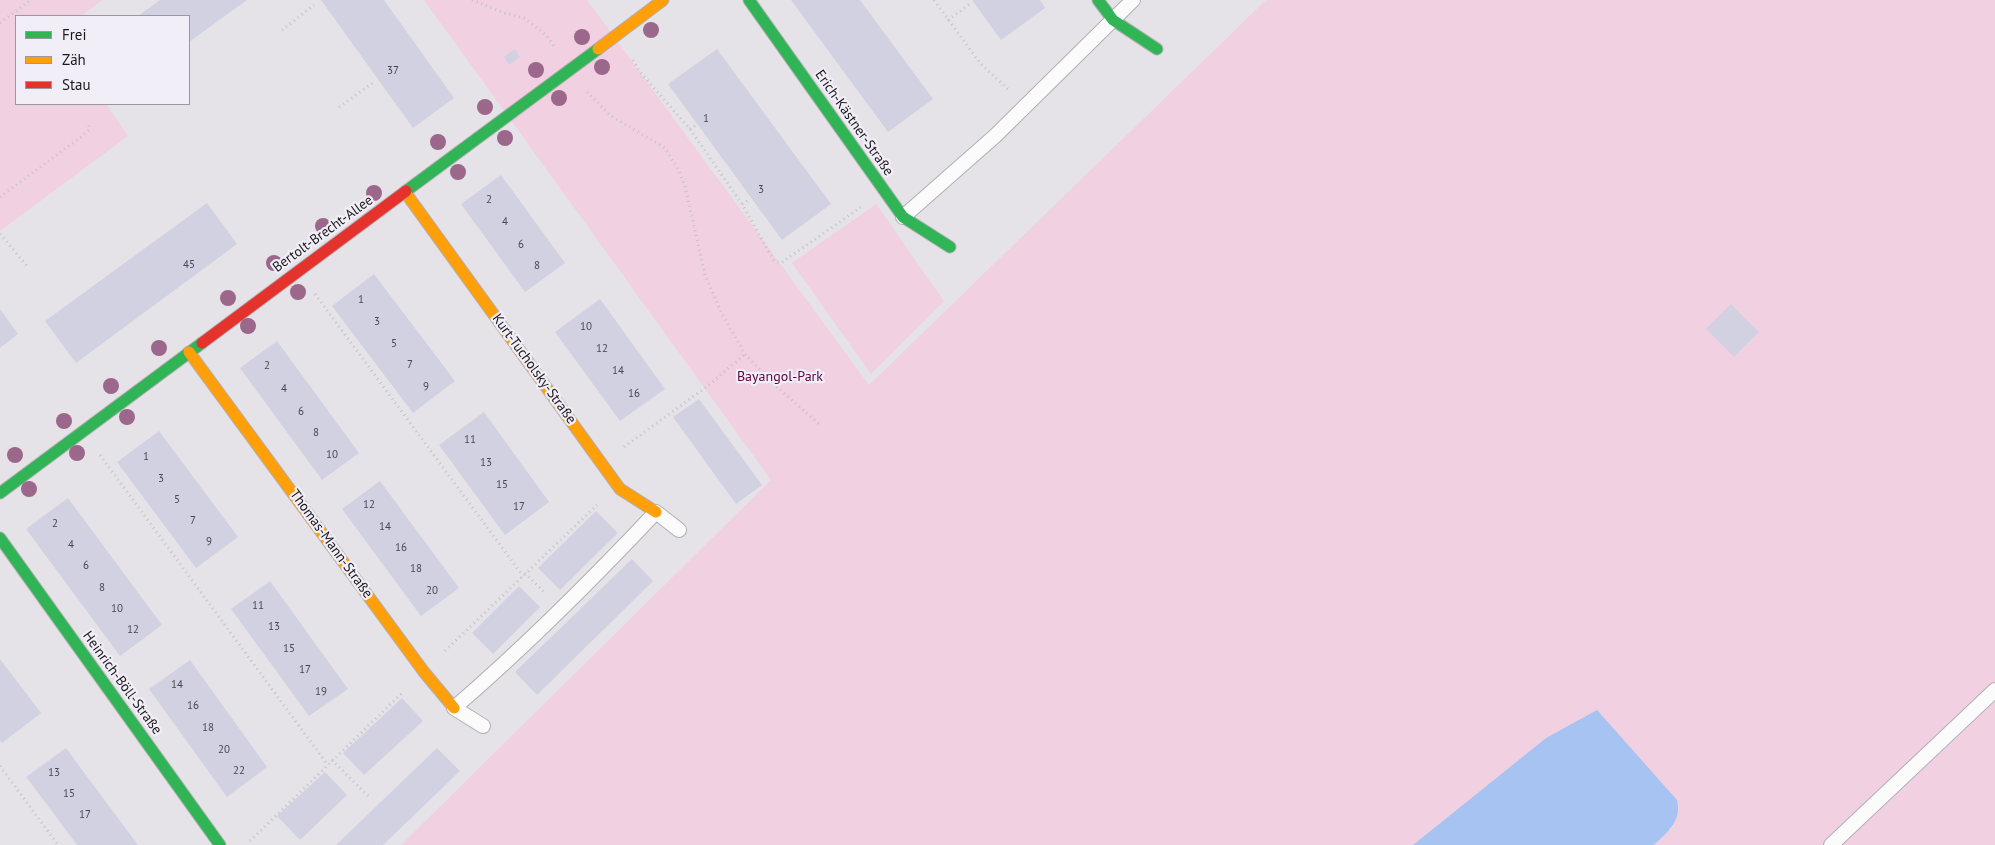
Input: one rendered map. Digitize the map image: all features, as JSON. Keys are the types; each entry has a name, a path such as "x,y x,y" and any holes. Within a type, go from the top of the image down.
{"street":[{"name":"Bertolt-Brecht-Allee","path":"0,493 663,0"},
{"name":"Erich-Kästner-Straße","path":"749,0 903,217 950,247"},
{"path":"1098,0 1113,20 1157,49"},
{"name":"Kurt-Tucholsky-Straße","path":"406,192 620,489 656,512"},
{"name":"Thomas-Mann-Straße","path":"189,352 418,664 454,708"},
{"name":"Heinrich-Böll-Straße","path":"0,538 220,845"}],"lane":[{"path":"903,217 995,136 1133,0"},
{"path":"454,708 492,676 656,512"},
{"name":"Kurt-Tucholsky-Straße","path":"656,512 678,530"},
{"path":"1831,845 1995,690"},
{"name":"Thomas-Mann-Straße","path":"454,708 483,726"}],"path":[{"path":"0,23 31,0"},
{"path":"472,0 504,13 524,18 545,34 597,103 611,116 665,148 685,186 705,275 722,314 745,354 776,386 820,425"},
{"path":"934,0 980,63 1025,106"},
{"path":"948,20 970,4"},
{"path":"282,30 314,5"},
{"path":"630,55 640,72 690,129 742,204 774,261 781,262 884,191"},
{"path":"339,107 374,82"},
{"path":"0,197 90,130 89,123"},
{"path":"690,129 696,125"},
{"path":"742,204 749,200"},
{"path":"0,234 27,266"},
{"path":"299,271 524,575 560,609"},
{"path":"601,463 709,385 745,354"},
{"path":"83,431 328,764"},
{"path":"332,760 368,796"},
{"path":"0,766 58,845"}],"green space":[{"path":"0,0 102,0 82,15 15,15 15,105 107,105 128,136 0,231"},
{"name":"Bayangol-Park","path":"424,0 587,0 869,385 1266,0 1995,0 1995,845 1654,845 1674,826 1546,738 1413,845 401,845 771,480"},
{"path":"876,204 944,301 871,374 792,263"}],"water":[{"path":"1597,710 1677,800 1677,814 1673,826 1654,845 1413,845 1546,738"}],"building":[{"path":"160,0 247,0 190,41 190,15 139,15"},
{"path":"321,0 384,0 454,98 413,128"},
{"path":"791,0 860,0 933,99 888,132"},
{"path":"972,0 1040,0 1045,8 1001,40"},
{"path":"515,49 520,57 509,65 504,57"},
{"path":"717,49 831,204 782,240 668,84"},
{"path":"501,175 565,263 525,292 461,204"},
{"path":"207,203 237,244 76,363 45,321"},
{"path":"374,274 455,381 413,413 332,306"},
{"path":"600,299 665,389 620,421 555,332"},
{"path":"1731,304 1759,332 1734,357 1706,329"},
{"path":"0,309 18,334 0,348"},
{"path":"277,341 359,453 322,480 240,368"},
{"path":"699,399 762,485 736,504 673,417"},
{"path":"484,412 549,502 505,535 439,445"},
{"path":"159,431 238,537 196,568 117,462"},
{"path":"380,481 459,588 421,616 342,509"},
{"path":"68,498 162,625 120,656 26,529"},
{"path":"596,511 618,533 560,590 538,568"},
{"path":"632,559 653,581 537,695 515,672"},
{"path":"270,581 348,689 309,716 231,609"},
{"path":"519,586 540,607 493,654 472,633"},
{"path":"0,659 41,713 2,743 0,741"},
{"path":"190,660 267,767 227,797 149,689"},
{"path":"402,698 423,721 364,775 343,753"},
{"path":"66,748 138,845 77,845 26,777"},
{"path":"437,748 460,771 383,845 336,845"},
{"path":"325,772 347,795 300,840 277,816"}],"traffic: fast":[{"path":"749,0 903,217 950,247"},
{"path":"1098,0 1113,20 1157,49"},
{"path":"406,191 598,49"},
{"path":"0,493 202,343"},
{"path":"0,538 220,845"}],"traffic: slow":[{"path":"598,49 663,0"},
{"path":"405,192 620,489 656,512"},
{"path":"189,352 424,672 454,708"}],"traffic: jam":[{"path":"202,343 406,191"}]}
